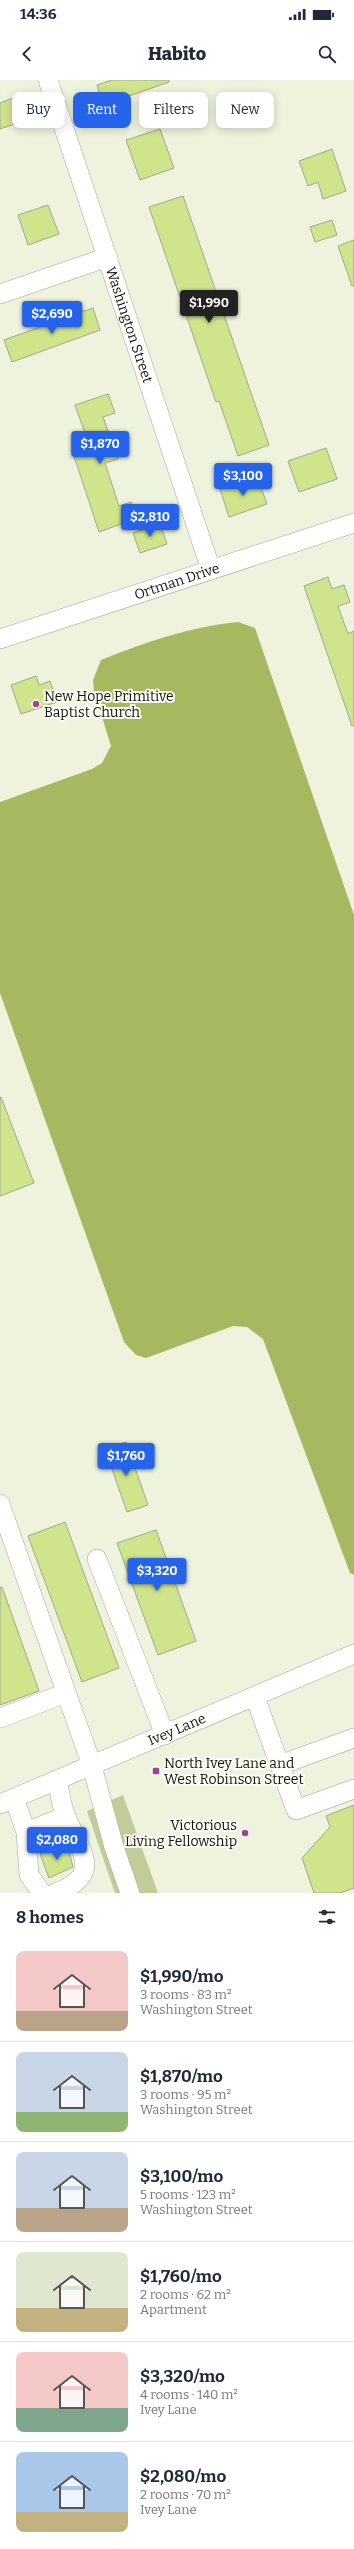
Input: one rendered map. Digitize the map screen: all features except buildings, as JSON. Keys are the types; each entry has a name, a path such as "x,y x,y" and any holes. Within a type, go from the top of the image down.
{"street":[{"name":"Washington Street","path":"48,80 211,570"},
{"path":"0,294 108,257"},
{"name":"Ortman Drive","path":"0,639 354,523"},
{"path":"0,1504 92,1766 114,1847 130,1893"},
{"path":"97,1559 165,1735"},
{"name":"Ivey Lane","path":"7,1801 354,1654"},
{"path":"0,1718 66,1693"},
{"path":"254,1697 296,1810 354,1789"},
{"path":"280,1765 354,1738"},
{"path":"55,1893 74,1886 84,1873 85,1859 75,1832 66,1816 57,1780"},
{"path":"7,1801 26,1832 29,1875 42,1893"},
{"path":"26,1832 66,1816"}],"shaded area":[{"path":"238,622 255,628 354,915 354,1575 350,1573 263,1339 247,1327 233,1326 146,1358 136,1355 124,1342 0,993 0,802 92,769 102,763 111,746 94,691 93,680 101,660 134,647 185,631"},
{"path":"123,1795 158,1893 115,1893 87,1811"}],"place":[{"name":"New Hope Primitive Baptist Church","path":"36,704"},
{"name":"North Ivey Lane and West Robinson Street","path":"156,1771"},
{"name":"Victorious Living Fellowship","path":"245,1833"}]}
